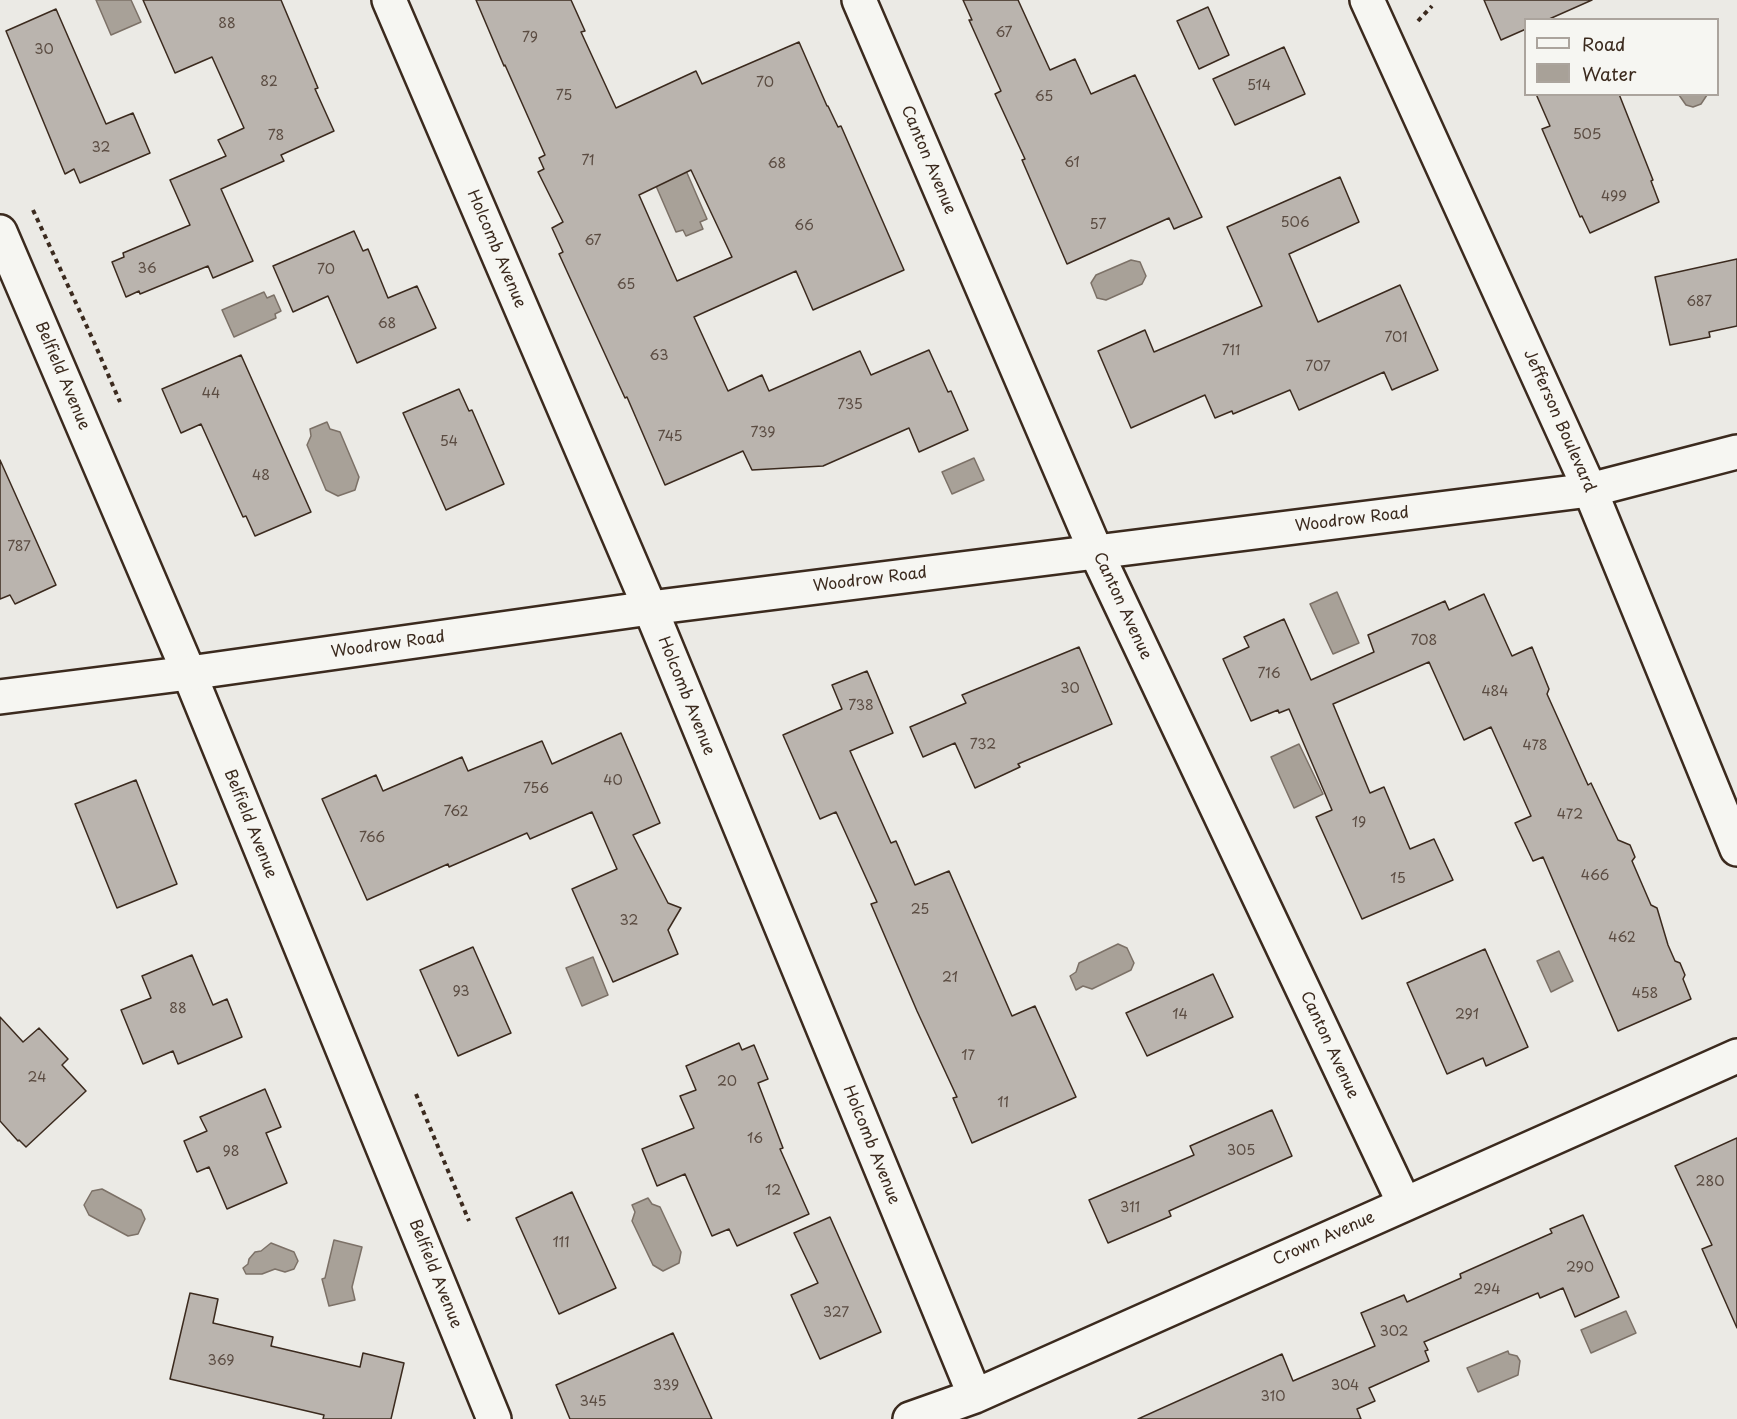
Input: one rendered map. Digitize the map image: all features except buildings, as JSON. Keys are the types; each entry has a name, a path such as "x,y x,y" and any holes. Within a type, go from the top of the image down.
{"street":[{"name":"Holcomb Avenue","path":"389,0 650,608 975,1396"},
{"name":"Canton Avenue","path":"859,0 1096,552 1404,1203"},
{"name":"Jefferson Boulevard","path":"1367,0 1590,490 1737,849"},
{"name":"Belfield Avenue","path":"0,232 189,674 494,1419"},
{"name":"Woodrow Road","path":"0,697 189,674 650,608 1590,490 1737,452"},
{"name":"Crown Avenue","path":"910,1419 975,1396 1737,1056"}],"path":[{"path":"1418,21 1432,6"},
{"path":"33,210 120,402"},
{"path":"416,1094 469,1221"}],"water":[{"path":"96,0 131,0 141,22 111,35"},
{"path":"1680,96 1706,96 1701,104 1693,107 1686,105"},
{"path":"684,166 707,219 700,222 703,229 686,236 683,230 676,232 653,179"},
{"path":"1131,260 1140,262 1146,276 1142,284 1106,300 1097,298 1091,283 1096,275"},
{"path":"264,292 267,298 274,295 281,311 275,314 276,318 234,337 222,310"},
{"path":"327,422 330,429 340,432 359,477 355,490 338,496 326,490 307,445 311,436 310,429"},
{"path":"974,458 984,480 952,494 942,472"},
{"path":"1337,592 1359,643 1333,654 1310,604"},
{"path":"1299,744 1323,794 1294,808 1271,757"},
{"path":"1118,944 1127,948 1134,963 1131,970 1092,989 1083,986 1076,990 1070,976 1076,972 1079,963"},
{"path":"1559,951 1573,981 1551,992 1537,961"},
{"path":"593,957 608,995 582,1006 566,968"},
{"path":"102,1189 141,1210 145,1219 138,1234 128,1236 89,1215 84,1205 92,1191"},
{"path":"648,1198 652,1204 660,1207 681,1252 679,1263 663,1271 653,1265 632,1221 635,1212 632,1205"},
{"path":"334,1240 362,1247 352,1287 355,1300 329,1306 322,1279 325,1278"},
{"path":"271,1243 294,1252 298,1261 294,1269 285,1272 275,1269 262,1274 246,1274 243,1268 248,1264 249,1259 255,1252 261,1251"},
{"path":"1626,1311 1636,1333 1591,1353 1581,1330"},
{"path":"1508,1351 1509,1354 1517,1356 1520,1361 1518,1375 1478,1392 1467,1368"}]}
